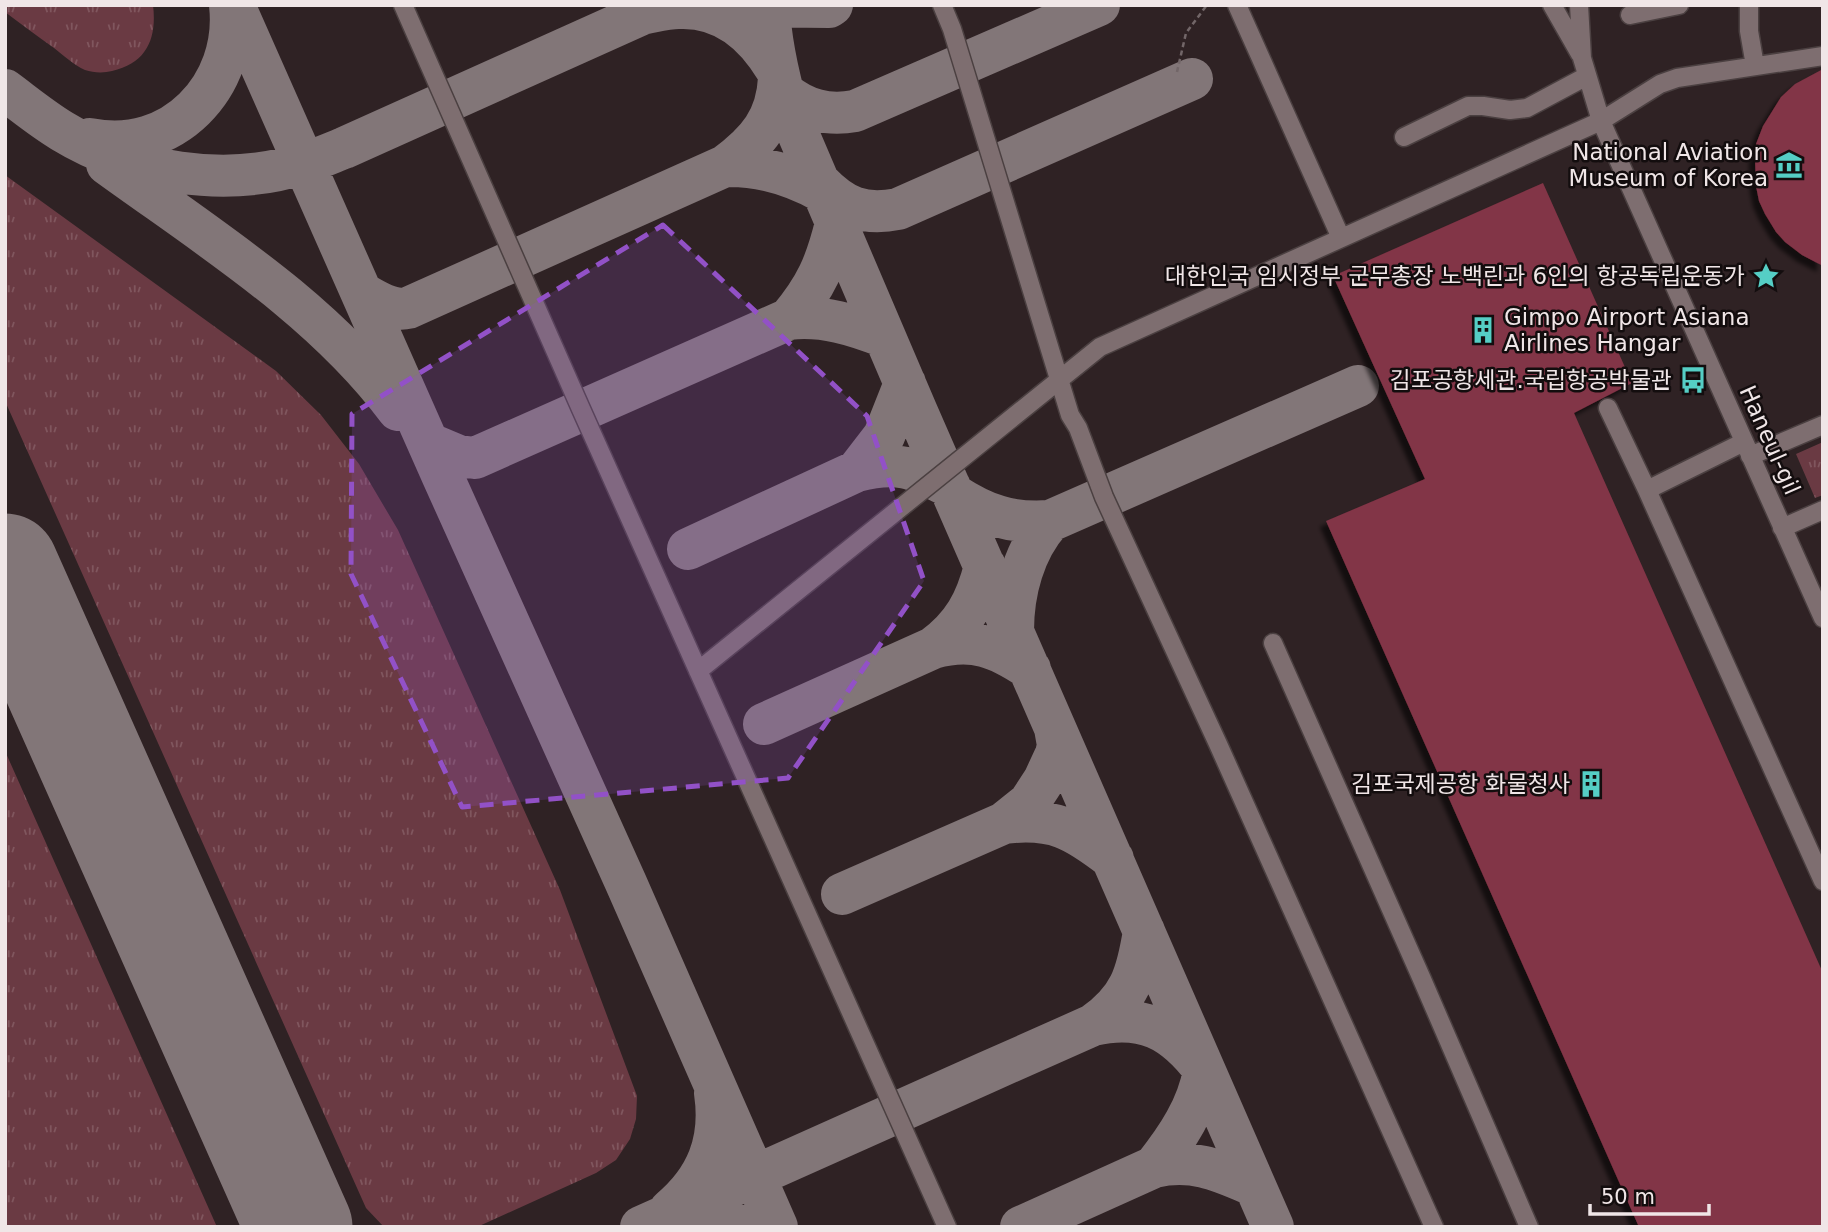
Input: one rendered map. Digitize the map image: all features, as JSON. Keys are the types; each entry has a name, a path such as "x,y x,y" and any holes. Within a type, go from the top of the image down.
{"lane":[{"path":"403,5 947,1227"},
{"path":"942,5 952,29 1070,415 1078,428 1104,497 1218,744 1434,1227"},
{"path":"1237,5 1340,238"},
{"path":"1552,5 1582,58"},
{"name":"Haneul-gil","path":"1578,5 1582,58 1601,121 1823,618"},
{"path":"1630,15 1679,5"},
{"path":"1749,5 1749,31 1755,66"},
{"path":"698,671 1104,345 1601,121 1660,84 1688,76 1823,56"},
{"path":"1404,137 1468,106 1510,110 1527,108 1587,76"},
{"path":"1608,408 1823,881"},
{"path":"1647,490 1747,449 1823,425"},
{"path":"1782,527 1823,510"},
{"path":"1273,643 1529,1227"}],"path":[{"path":"1177,72 1186,33 1207,5"}],"highlighted area":[{"path":"663,225 867,416 924,581 788,778 462,807 351,574 352,414"}],"green space":[{"path":"5,5 153,5 153,28 147,47 134,62 112,71 92,72 73,63 5,12"},
{"path":"5,175 276,371 321,415 359,464 398,530 560,890 637,1096 636,1119 630,1139 616,1160 596,1173 477,1227 384,1227 366,1208 5,401"},
{"path":"1823,442 1823,495 1815,498 1796,454"},
{"path":"5,751 217,1227 5,1227"}],"building":[{"name":"National Aviation Museum of Korea","path":"1823,69 1823,266 1802,255 1776,232 1759,201 1755,159 1756,144 1763,126 1781,97 1795,84"},
{"name":"김포국제공항 화물청사","path":"1543,183 1632,383 1574,413 1823,973 1823,1227 1639,1227 1326,521 1425,479 1333,276"}],"taxiway":[{"path":"90,139 120,141 148,137 173,125 194,109 211,87 223,62 230,35 230,5"},
{"path":"234,5 777,1227"},
{"path":"5,90 62,131 89,146 118,157 148,166 211,175 274,171 344,148 662,5"},
{"path":"769,5 775,58 788,110 1273,1227"},
{"path":"741,6 832,5"},
{"path":"783,92 817,110 835,113 855,111 1099,5"},
{"path":"641,14 674,8 695,9 723,17 748,34 776,69"},
{"path":"725,166 747,148 764,128 774,106 779,78"},
{"path":"819,182 837,198 854,208 874,211 898,209 1192,79"},
{"path":"107,164 224,247 299,307 368,373 398,410"},
{"path":"362,293 390,307 408,308 725,166 776,172 823,192"},
{"path":"789,319 819,274 836,223"},
{"path":"428,443 459,456 475,458 789,319 814,318 838,322 885,337"},
{"path":"857,471 884,436 905,383"},
{"path":"953,494 987,513 1023,521 1050,521 1358,386"},
{"path":"688,549 857,471 895,466 916,471 950,487"},
{"path":"1013,631 1015,601 1022,572 1033,545 1050,521"},
{"path":"933,648 953,631 967,612 985,566"},
{"path":"764,724 933,648 947,645 984,646 1007,655 1030,669"},
{"path":"1004,823 1029,803 1044,780 1058,745 1055,728"},
{"path":"842,894 1004,823 1037,822 1063,828 1087,840 1113,859"},
{"path":"1093,1025 1116,1006 1130,985 1144,931"},
{"path":"641,1227 1093,1025 1111,1022 1127,1022 1156,1028 1181,1044 1204,1070 1197,1097 1185,1122 1154,1167"},
{"path":"670,1210 694,1185 709,1158 716,1127 715,1093"},
{"path":"1021,1227 1154,1167 1194,1165 1218,1171 1255,1186"},
{"path":"673,1216 710,1217 745,1227"}],"runway":[{"path":"5,567 299,1227"}],"place":[{"name":"National Aviation Museum of Korea","path":"1789,165"},
{"name":"대한인국 임시정부 군무총장 노백린과 6인의 항공독립운동가","path":"1766,276"},
{"name":"Gimpo Airport Asiana Airlines Hangar","path":"1483,330"},
{"name":"김포공항세관.국립항공박물관","path":"1693,380"},
{"name":"김포국제공항 화물청사","path":"1591,784"}]}
